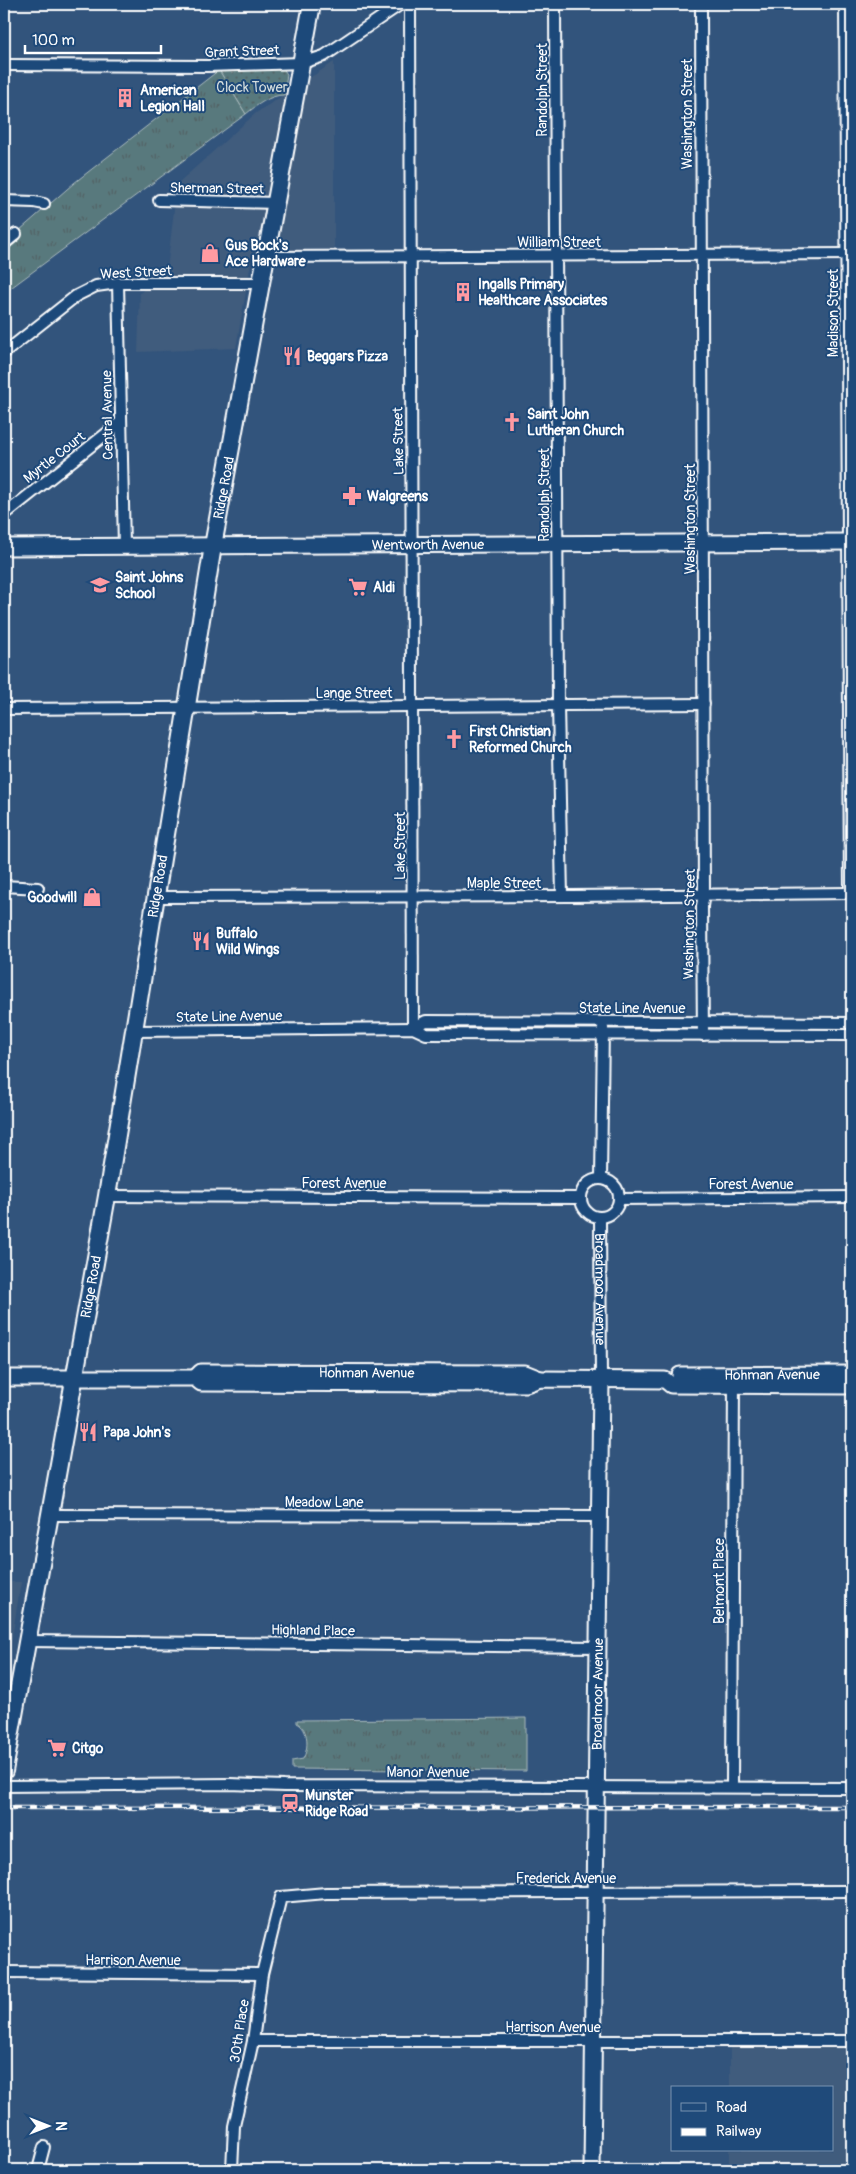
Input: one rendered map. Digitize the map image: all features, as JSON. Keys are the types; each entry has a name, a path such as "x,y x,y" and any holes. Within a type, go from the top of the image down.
{"main road":[{"name":"Ridge Road","path":"4,1771 107,1196 213,546 312,4"}],"street":[{"name":"Grant Street","path":"4,65 207,66 302,63 324,56 401,4"},
{"name":"Lake Street","path":"410,4 413,1028"},
{"name":"Randolph Street","path":"555,4 558,705 562,896"},
{"name":"Washington Street","path":"701,4 704,543 703,1035"},
{"name":"Madison Street","path":"846,4 849,254 851,893"},
{"name":"Sherman Street","path":"159,200 276,203"},
{"path":"4,201 44,204"},
{"path":"4,244 16,234"},
{"name":"William Street","path":"266,257 849,254"},
{"name":"West Street","path":"4,353 76,296 96,286 118,283 261,283"},
{"name":"Central Avenue","path":"118,283 124,546"},
{"name":"Myrtle Court","path":"4,515 121,422"},
{"name":"Wentworth Avenue","path":"4,547 850,542"},
{"name":"Lange Street","path":"4,709 704,704"},
{"path":"4,886 38,888"},
{"name":"Maple Street","path":"156,897 851,893"},
{"name":"State Line Avenue","path":"413,1028 426,1021 852,1023"},
{"path":"601,1179 603,1022"},
{"name":"State Line Avenue","path":"135,1031 413,1028 426,1034 852,1035"},
{"path":"601,1179 612,1183 619,1199 618,1205 611,1214 600,1218 586,1212 580,1198 584,1186 594,1180 601,1179"},
{"name":"Forest Avenue","path":"107,1196 580,1198"},
{"name":"Forest Avenue","path":"619,1199 852,1198"},
{"name":"Broadmoor Avenue","path":"592,2170 597,1788 600,1218"},
{"name":"Hohman Avenue","path":"4,1378 195,1378 201,1372 525,1373 540,1379 665,1380 672,1375 852,1386"},
{"name":"Hohman Avenue","path":"734,1380 852,1374"},
{"name":"Belmont Place","path":"732,1787 734,1380"},
{"name":"Meadow Lane","path":"49,1515 599,1516"},
{"name":"Highland Place","path":"27,1641 598,1647"},
{"name":"Manor Avenue","path":"4,1786 230,1784 597,1788 852,1788"},
{"name":"Frederick Avenue","path":"281,1897 326,1893 852,1891"},
{"name":"30th Place","path":"232,2170 234,2126 253,2041 262,1974 281,1897"},
{"name":"Harrison Avenue","path":"4,1972 262,1974"},
{"name":"Harrison Avenue","path":"253,2041 852,2042"},
{"path":"38,2170 44,2147"}],"shaded area":[{"path":"334,62 334,249 253,251 236,348 138,352 140,293 167,270 177,184 256,113"},
{"path":"4,1582 21,1582 4,1688"},
{"path":"730,2041 852,2041 852,2170 729,2170 729,2152 834,2152 834,2086 730,2086"}],"green space":[{"name":"Clock Tower","path":"282,67 287,74 284,95 279,95 259,104 246,114 219,70"},
{"path":"219,70 246,114 4,293 4,244 74,183"},
{"path":"526,1718 526,1771 292,1769 292,1761 303,1759 307,1744 306,1734 297,1723 297,1720"}],"railway":[{"path":"4,1808 852,1807"}],"place":[{"name":"American Legion Hall","path":"125,98"},
{"name":"Gus Bock's Ace Hardware","path":"210,253"},
{"name":"Ingalls Primary Healthcare Associates","path":"463,292"},
{"name":"Beggars Pizza","path":"292,356"},
{"name":"Saint John Lutheran Church","path":"512,422"},
{"name":"Walgreens","path":"352,496"},
{"name":"Saint Johns School","path":"100,585"},
{"name":"Aldi","path":"358,587"},
{"name":"First Christian Reformed Church","path":"454,739"},
{"name":"Goodwill","path":"92,897"},
{"name":"Buffalo Wild Wings","path":"201,941"},
{"name":"Papa John's","path":"88,1432"},
{"name":"Citgo","path":"57,1748"},
{"name":"Munster Ridge Road","path":"290,1803"}]}
